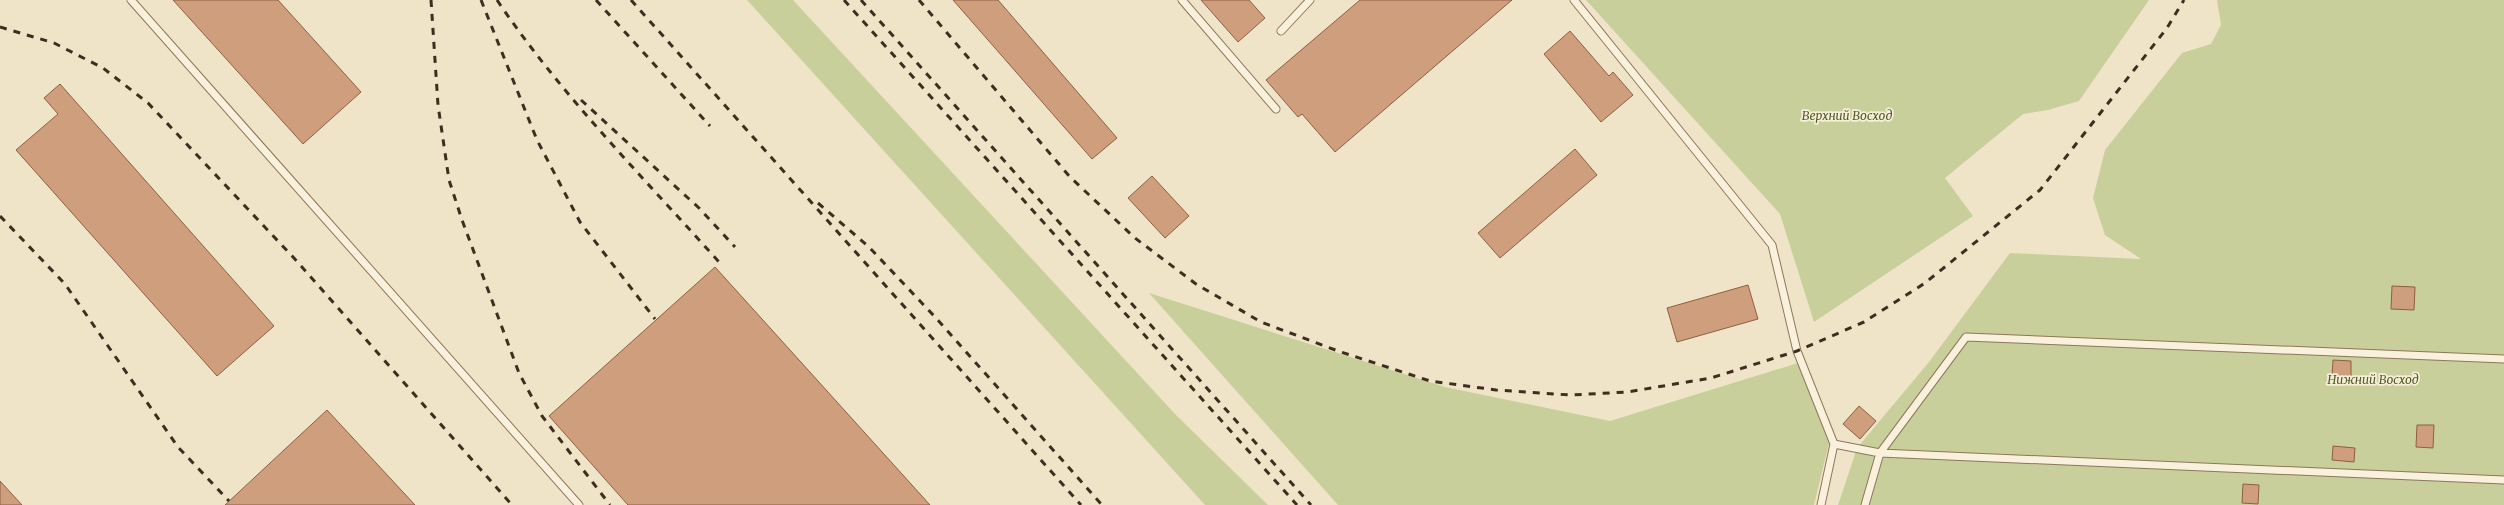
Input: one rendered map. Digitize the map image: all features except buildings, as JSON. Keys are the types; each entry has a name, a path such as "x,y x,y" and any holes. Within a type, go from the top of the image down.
{"lane":[{"path":"131,0 579,505"},
{"path":"1182,0 1276,109"},
{"path":"1281,31 1310,0"},
{"path":"1574,0 1772,245 1797,351 1834,444 1822,505"},
{"path":"1865,505 1880,453 1966,336 2504,359"},
{"path":"1834,444 1880,453 2504,480"}],"green space":[{"path":"747,0 793,0 1176,415 1268,505 1205,505"},
{"name":"Верхний Восход","path":"1586,0 2149,0 2079,101 2048,110 2023,114 1945,178 1973,216 1814,322 1780,214"},
{"name":"Нижний Восход","path":"2217,0 2504,0 2504,505 1838,505 1857,448 1929,362 2010,253 2141,259 2105,235 2093,198 2105,150 2182,53 2211,44 2221,25"},
{"path":"1149,293 1445,387 1610,421 1798,363 1829,443 1814,505 1338,505"}],"railway":[{"path":"431,0 438,105 449,180 462,220 519,373 542,416 610,505"},
{"path":"481,0 537,140 580,222 655,319"},
{"path":"497,0 522,35 575,102 719,262"},
{"path":"596,0 710,126"},
{"path":"631,0 1081,505"},
{"path":"844,0 1297,505"},
{"path":"861,0 1311,505"},
{"path":"919,0 1070,177 1135,238 1196,284 1261,322 1338,351 1430,381 1496,390 1570,395 1627,392 1711,378 1797,351 1864,322 1925,283 2040,190 2167,28 2184,0"},
{"path":"0,27 54,43 103,68 148,103 293,257 512,505"},
{"path":"581,100 699,208 735,247"},
{"path":"818,203 869,247 936,318 1102,505"},
{"path":"0,216 65,284 178,447 229,501"}]}
